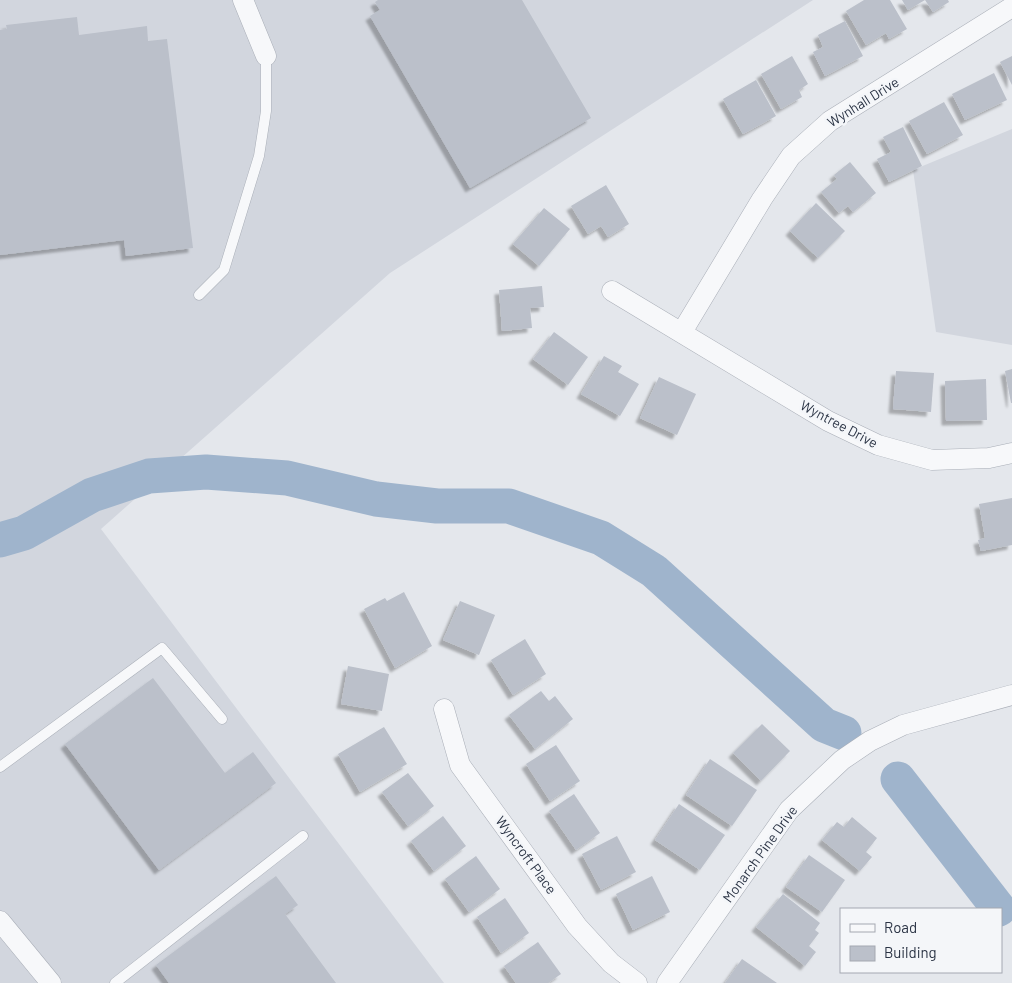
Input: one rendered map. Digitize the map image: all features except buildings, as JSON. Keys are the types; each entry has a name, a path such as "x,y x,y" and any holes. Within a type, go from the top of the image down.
{"street":[{"path":"243,0 266,56"},
{"name":"Wynhall Drive","path":"682,332 791,156 830,121 1012,7"},
{"name":"Wyntree Drive","path":"612,291 828,421 878,445 932,460 989,458 1012,452"},
{"name":"Monarch Pine Drive","path":"667,983 789,810 842,760 870,741 903,725 1012,695"},
{"name":"Wyncroft Place","path":"444,709 460,765 578,926 611,963 637,983"},
{"path":"0,921 51,983"}],"lane":[{"path":"198,295 224,270 259,156 266,111 266,56"},
{"path":"0,767 162,648 222,719"},
{"path":"115,983 303,836"}],"shaded area":[{"path":"0,0 813,0 390,273 101,529 444,983 0,983"},
{"path":"1012,129 1012,345 936,332 913,170"}],"waterway":[{"path":"0,540 24,533 92,495 149,476 206,472 287,478 376,499 437,506 509,506 601,538 654,571 824,725 844,733"},
{"path":"898,779 998,908"}]}
